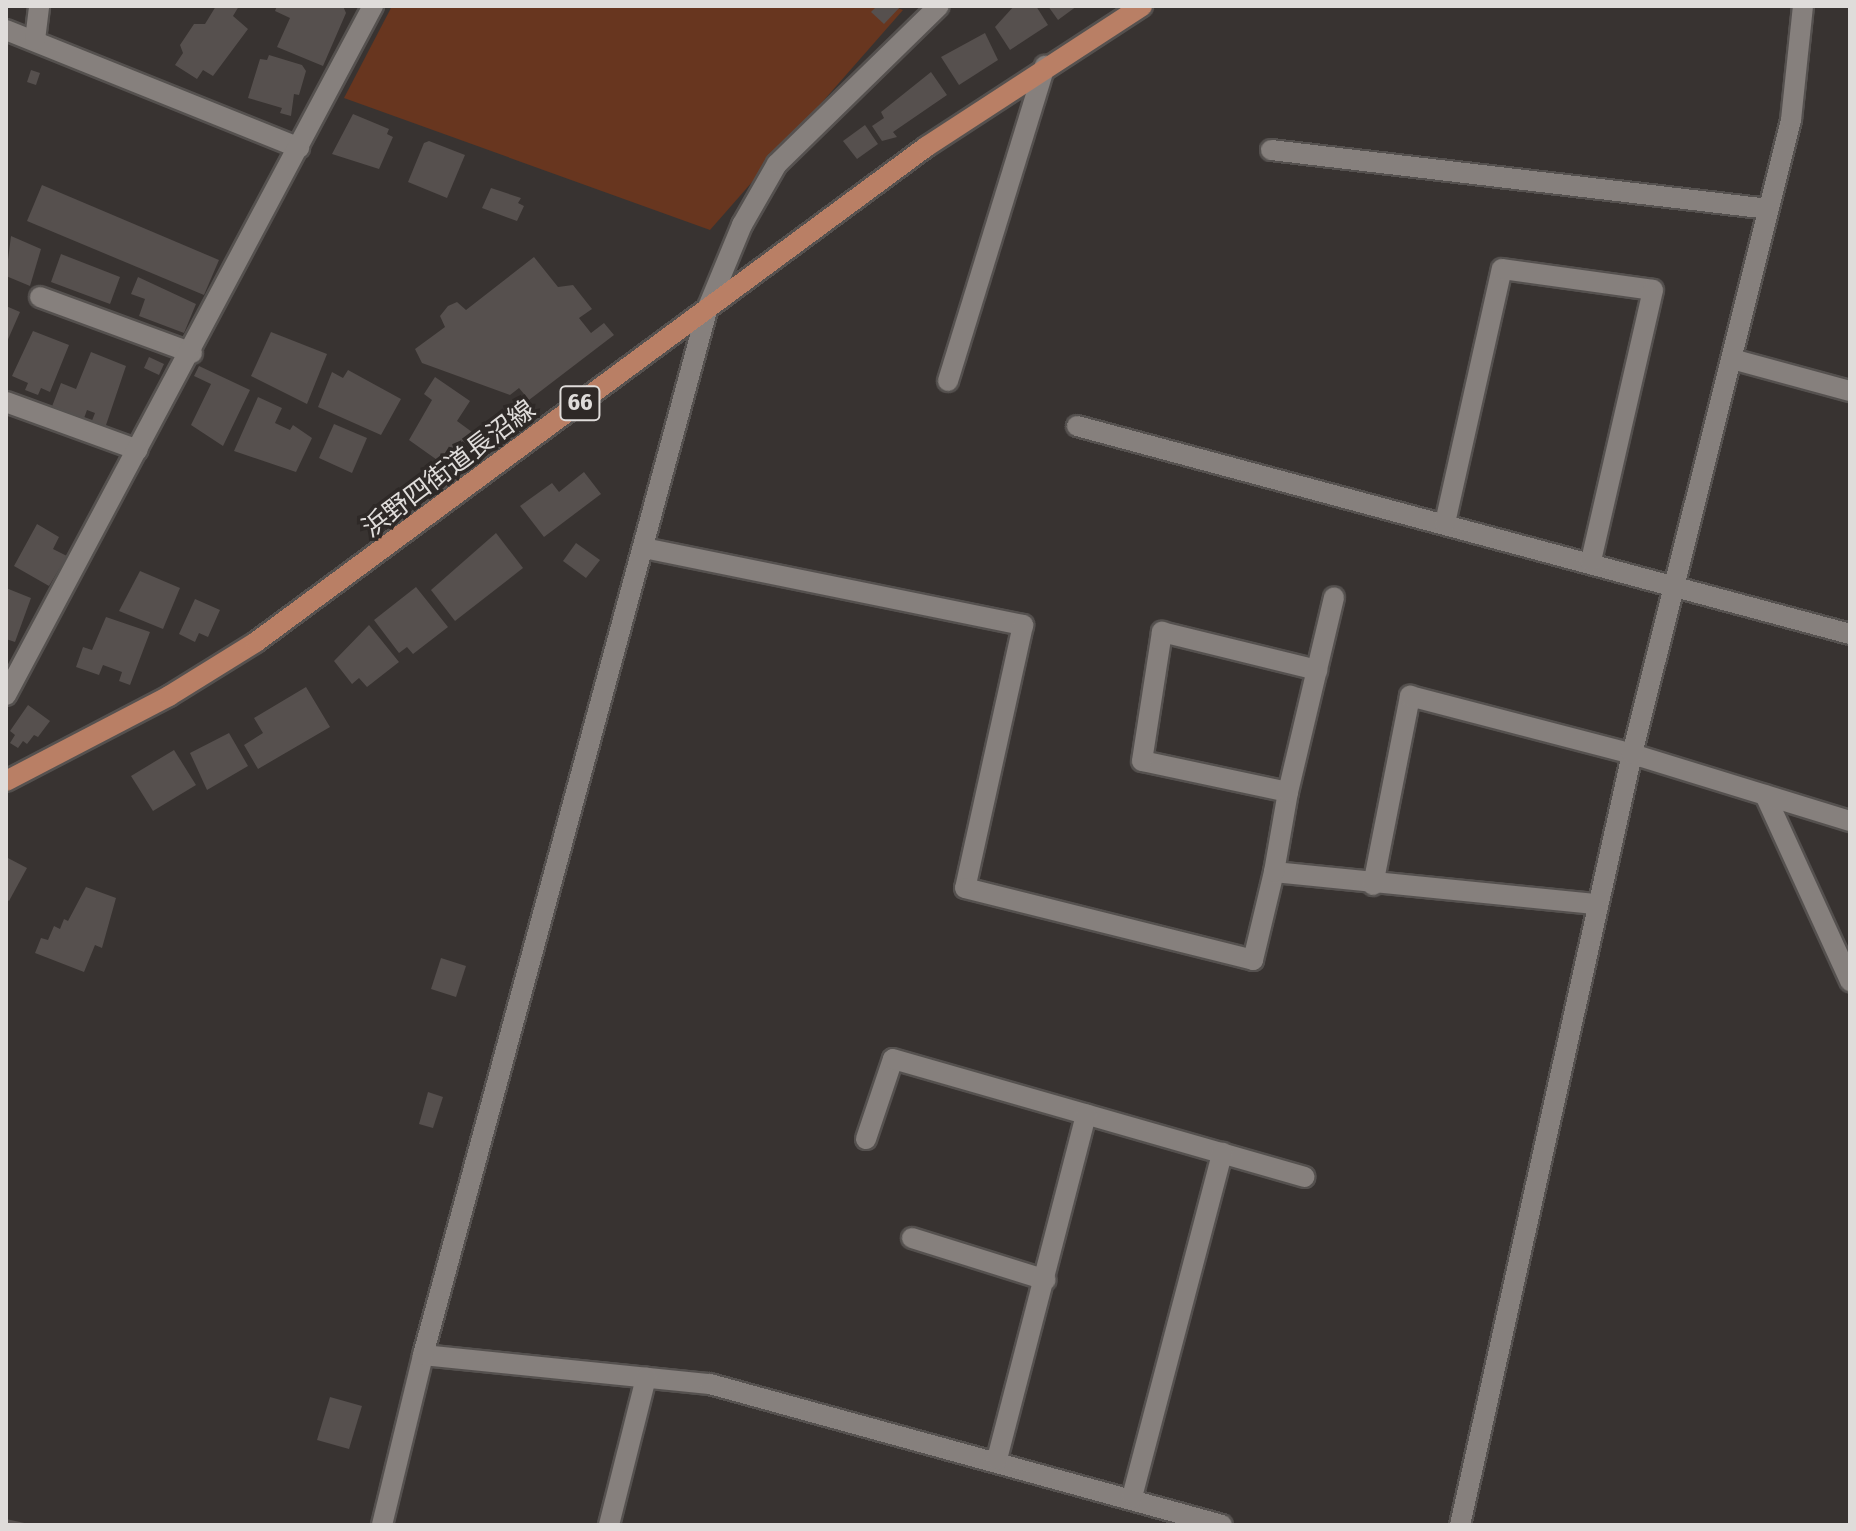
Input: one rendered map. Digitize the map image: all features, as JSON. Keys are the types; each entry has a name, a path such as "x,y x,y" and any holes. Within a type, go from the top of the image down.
{"main road":[{"name":"浜野四街道長沼線","path":"6,781 169,696 256,642 359,570 708,307 1045,66 1142,6"}],"street":[{"path":"35,40 39,6"},
{"path":"6,695 13,661 192,353 373,6"},
{"path":"382,1525 423,1355 708,307 742,225 777,164 939,6"},
{"path":"1460,1525 1632,754 1678,583 1791,120 1803,6"},
{"path":"6,30 299,148"},
{"path":"948,381 1045,66"},
{"path":"1271,150 1769,209"},
{"path":"1445,523 1502,269 1653,290 1591,561"},
{"path":"40,297 192,353"},
{"path":"1732,359 1850,391"},
{"path":"6,402 138,450"},
{"path":"1077,426 1678,583 1850,634"},
{"path":"644,548 1023,625 965,888 1253,960 1274,872 1288,792 1334,597"},
{"path":"1288,792 1142,761 1162,632 1317,670"},
{"path":"1373,885 1410,696 1632,754 1850,821"},
{"path":"1765,795 1850,981"},
{"path":"1274,872 1373,885 1597,904"},
{"path":"866,1139 893,1059 1304,1177"},
{"path":"997,1459 1046,1280 1086,1114"},
{"path":"1132,1497 1222,1153"},
{"path":"912,1238 1046,1280"},
{"path":"423,1355 710,1384 997,1459 1222,1525"},
{"path":"609,1525 646,1378"}],"shaded area":[{"path":"392,6 893,6 903,10 710,230 344,98"}],"building":[{"path":"216,6 239,6 233,16 248,29 213,76 203,70 197,79 175,65 183,53 180,45 194,24 205,24"},
{"path":"277,6 343,6 346,13 323,66 277,47 290,18 275,11"},
{"path":"877,6 901,6 884,24 871,12"},
{"path":"1014,6 1036,6 1048,25 1010,50 995,27"},
{"path":"1048,6 1077,6 1058,20"},
{"path":"985,33 998,60 959,85 941,57"},
{"path":"269,55 302,65 306,71 299,95 294,94 291,116 280,113 282,108 248,98 260,59 267,60"},
{"path":"31,70 40,73 36,85 27,82"},
{"path":"931,72 947,95 893,132 897,137 882,141 872,126 884,118 881,112"},
{"path":"353,114 389,129 387,134 393,137 379,169 332,154"},
{"path":"865,125 878,144 857,159 843,141"},
{"path":"429,141 465,155 447,198 408,182 424,143"},
{"path":"42,185 219,260 204,295 27,221"},
{"path":"491,188 521,198 518,203 524,206 517,221 482,208"},
{"path":"11,236 41,249 30,286 6,276"},
{"path":"61,254 120,277 110,304 51,282"},
{"path":"534,257 558,287 573,285 592,309 579,318 591,333 604,323 614,335 529,400 519,388 510,395 422,363 415,349 445,327 440,316 448,306 457,302 466,310"},
{"path":"138,277 196,304 184,333 139,316 145,299 131,294"},
{"path":"6,306 20,312 6,344"},
{"path":"33,331 69,345 50,392 41,388 38,395 25,390 28,383 12,376"},
{"path":"271,332 327,354 307,404 251,376"},
{"path":"91,352 126,366 105,428 91,423 95,413 87,410 83,421 51,409 61,383 76,389"},
{"path":"149,357 164,364 159,375 144,368"},
{"path":"199,366 250,390 223,446 191,425 211,384 194,376"},
{"path":"348,370 401,399 381,435 318,407 332,372 343,378"},
{"path":"435,377 470,401 457,421 472,432 447,467 409,440 432,400 424,394"},
{"path":"258,397 282,408 275,423 290,430 293,425 312,438 296,472 234,451"},
{"path":"334,424 367,438 352,473 319,458"},
{"path":"584,472 601,494 544,537 520,506 552,483 559,492"},
{"path":"37,524 59,537 53,549 67,556 49,586 14,566"},
{"path":"496,533 523,568 455,621 431,590"},
{"path":"576,543 600,560 586,578 563,561"},
{"path":"140,571 180,588 163,629 119,611"},
{"path":"416,587 448,627 413,654 407,647 399,653 374,620"},
{"path":"6,588 31,598 15,642 6,639"},
{"path":"195,599 220,610 208,637 199,633 195,642 179,634"},
{"path":"106,617 150,632 130,685 119,681 122,672 103,665 99,675 76,667 83,647 92,650"},
{"path":"369,625 399,662 367,687 359,678 352,684 334,661"},
{"path":"306,687 330,727 258,769 244,745 263,733 254,718"},
{"path":"28,705 50,721 38,737 34,735 27,744 23,741 18,748 10,743 15,735 10,731"},
{"path":"229,733 248,766 207,790 190,753"},
{"path":"174,750 196,785 153,811 131,776"},
{"path":"6,857 27,868 9,901 6,899"},
{"path":"86,887 116,898 102,948 95,945 84,972 35,953 41,938 48,940 54,926 60,929 64,919 68,921"},
{"path":"441,958 466,966 456,997 431,989"},
{"path":"428,1092 443,1097 433,1128 419,1124"},
{"path":"330,1397 362,1406 349,1449 317,1440"},
{"path":"6,1519 29,1524 29,1525 6,1525"}]}
